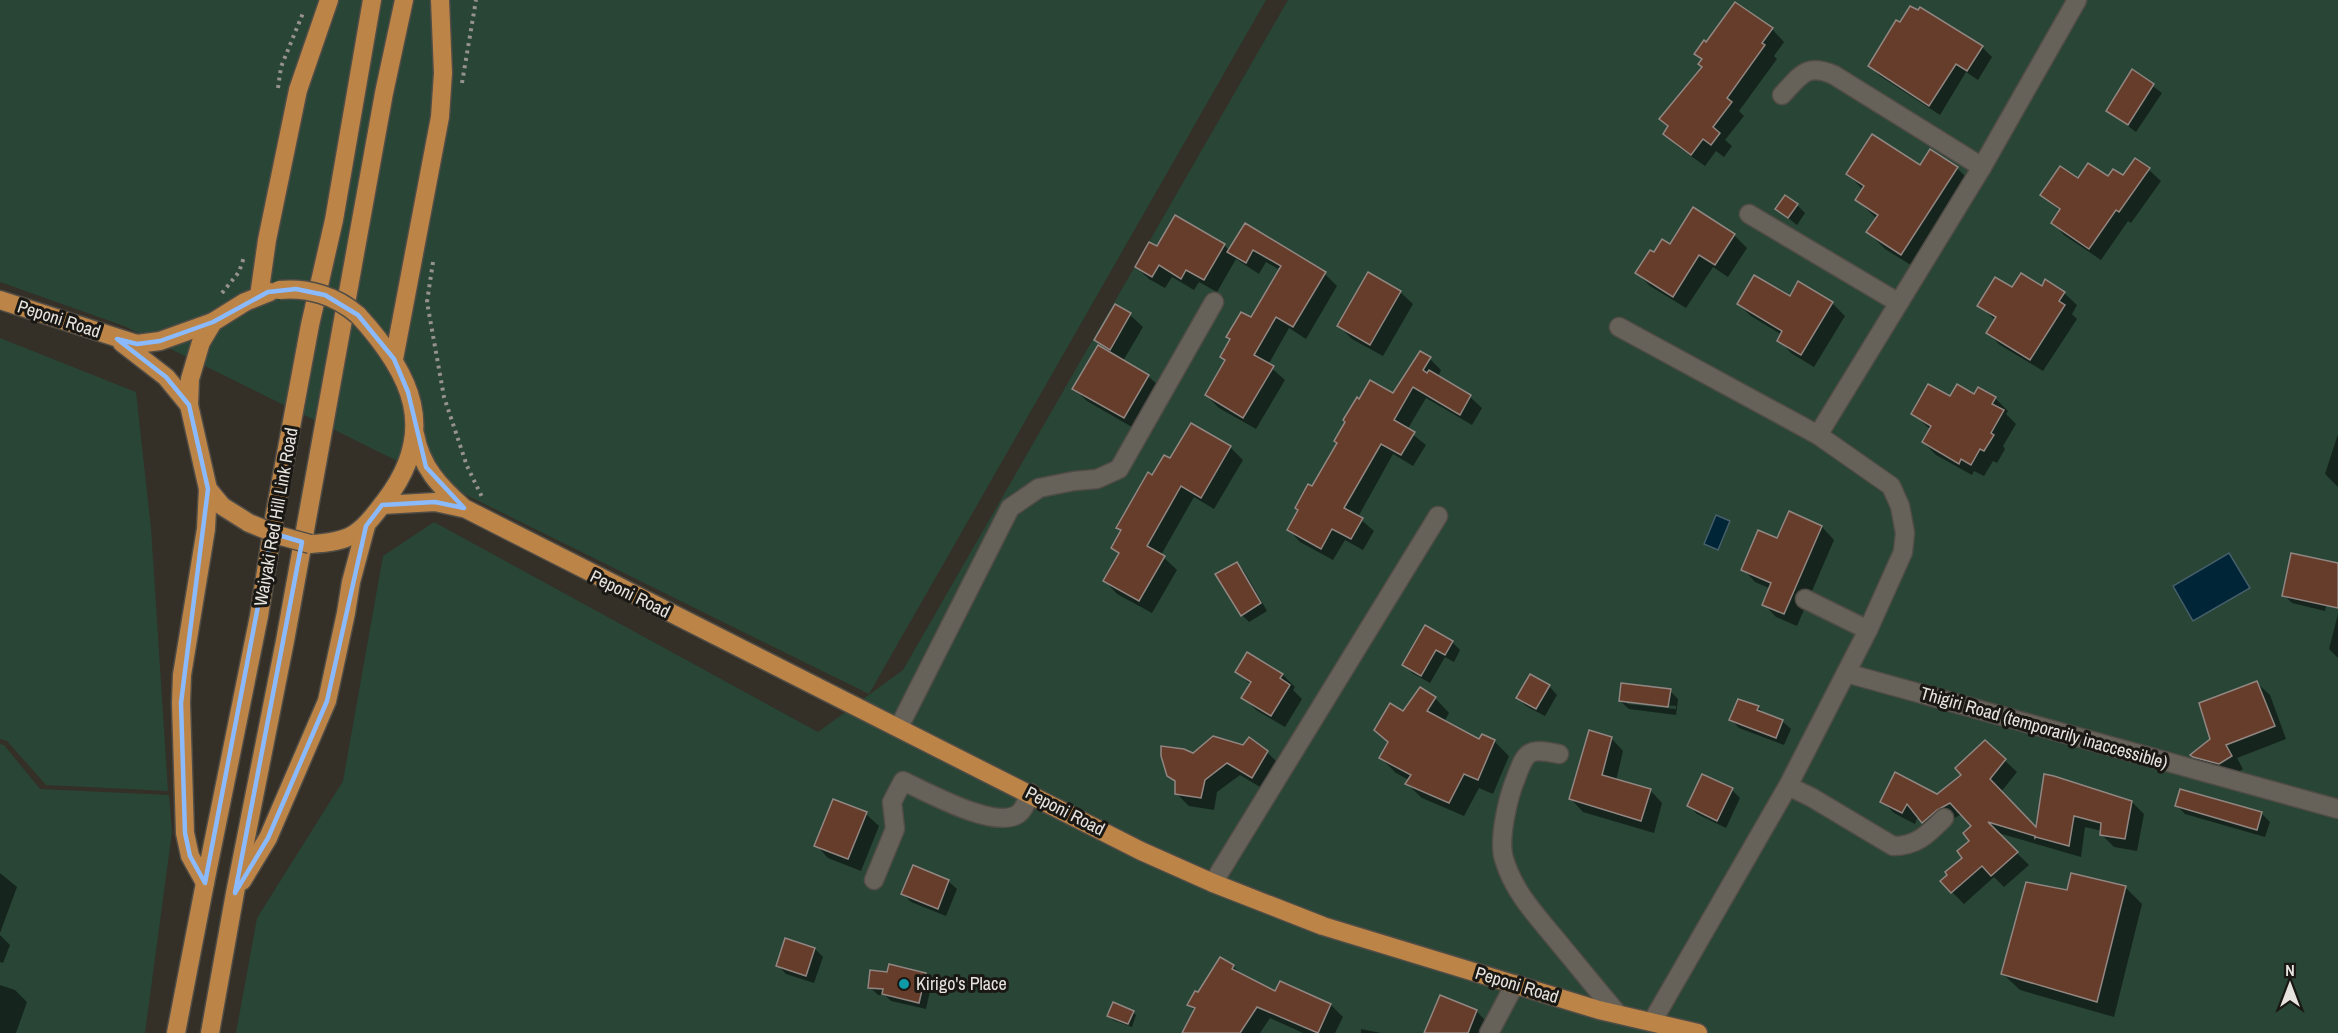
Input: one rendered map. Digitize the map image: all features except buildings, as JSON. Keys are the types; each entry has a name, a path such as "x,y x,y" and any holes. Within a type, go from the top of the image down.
{"main road":[{"path":"259,296 267,240 297,90 329,0"},
{"name":"Waiyaki Red Hill Link Road","path":"176,1033 259,616 274,513 310,325 334,220 372,0"},
{"name":"Waiyaki Red Hill Link Road","path":"210,1033 285,641 384,93 404,0"},
{"path":"394,358 440,117 443,74 440,0"},
{"name":"Peponi Road","path":"0,300 137,344 160,341 213,322 259,296 279,290 296,289 325,295 358,315 394,358 408,392 418,446 432,476 440,487 464,508 606,582 1141,850 1213,883 1323,926 1618,1014 1698,1033"},
{"path":"205,883 190,856 185,833 181,703 182,675 206,529 208,489 189,405 190,379 201,342 213,322"},
{"name":"Peponi Road","path":"117,339 166,377 189,405"},
{"path":"208,489 222,506 249,523 281,536 310,544 345,539 366,526 399,483 415,434"},
{"name":"Peponi Road","path":"382,505 435,502 464,508"},
{"path":"235,893 268,838 327,701 351,582 366,526"}],"street":[{"path":"1818,435 1982,167 2077,0"},
{"path":"1782,95 1802,74 1810,69 1819,68 1834,75 1982,167"},
{"path":"1749,214 1899,303"},
{"path":"899,727 1010,508 1039,488 1096,479 1119,469 1214,302"},
{"path":"1619,327 1818,435 1890,486 1900,506 1905,533 1903,552 1868,630 1788,786 1652,1022"},
{"path":"1213,883 1438,516"},
{"path":"1804,599 1868,630"},
{"name":"Thigiri Road (temporarily inaccessible)","path":"1846,673 2338,809"},
{"path":"1558,754 1537,750 1527,753 1522,762 1513,784 1503,833 1503,858 1520,896 1618,1014"},
{"path":"874,880 895,829 892,802 896,780 983,816 1007,819 1021,812 1030,793"},
{"path":"1788,786 1811,797 1893,846 1906,846 1922,840 1944,818"},
{"path":"1489,1033 1515,984"}],"path":[{"path":"461,94 476,0"},
{"path":"278,89 281,67 304,10"},
{"path":"216,298 239,272 245,254"},
{"path":"434,256 427,302 444,397 467,466 485,502"}],"highlighted area":[{"path":"296,289 325,295 358,315 394,359 408,392 426,467 464,508 435,502 382,505 366,526 327,701 268,838 235,893 302,542 272,533 205,883 190,856 185,833 181,703 208,489 189,405 166,377 117,339 137,344 160,341 213,322 268,292"}],"green space":[{"path":"0,0 1266,0 869,694 124,326 0,282"},
{"path":"1288,0 2338,0 2338,1033 236,1033 257,918 343,781 383,556 434,522 818,732 903,670"},
{"path":"0,338 136,392 151,528 168,791 46,785 7,741 0,739"},
{"path":"0,744 4,745 40,789 169,795 172,832 145,1033 0,1033"}],"water":[{"path":"1716,515 1730,521 1718,550 1704,544"},
{"path":"2229,553 2250,588 2193,621 2173,586"}],"place":[{"name":"Kirigo's Place","path":"904,984"}]}
